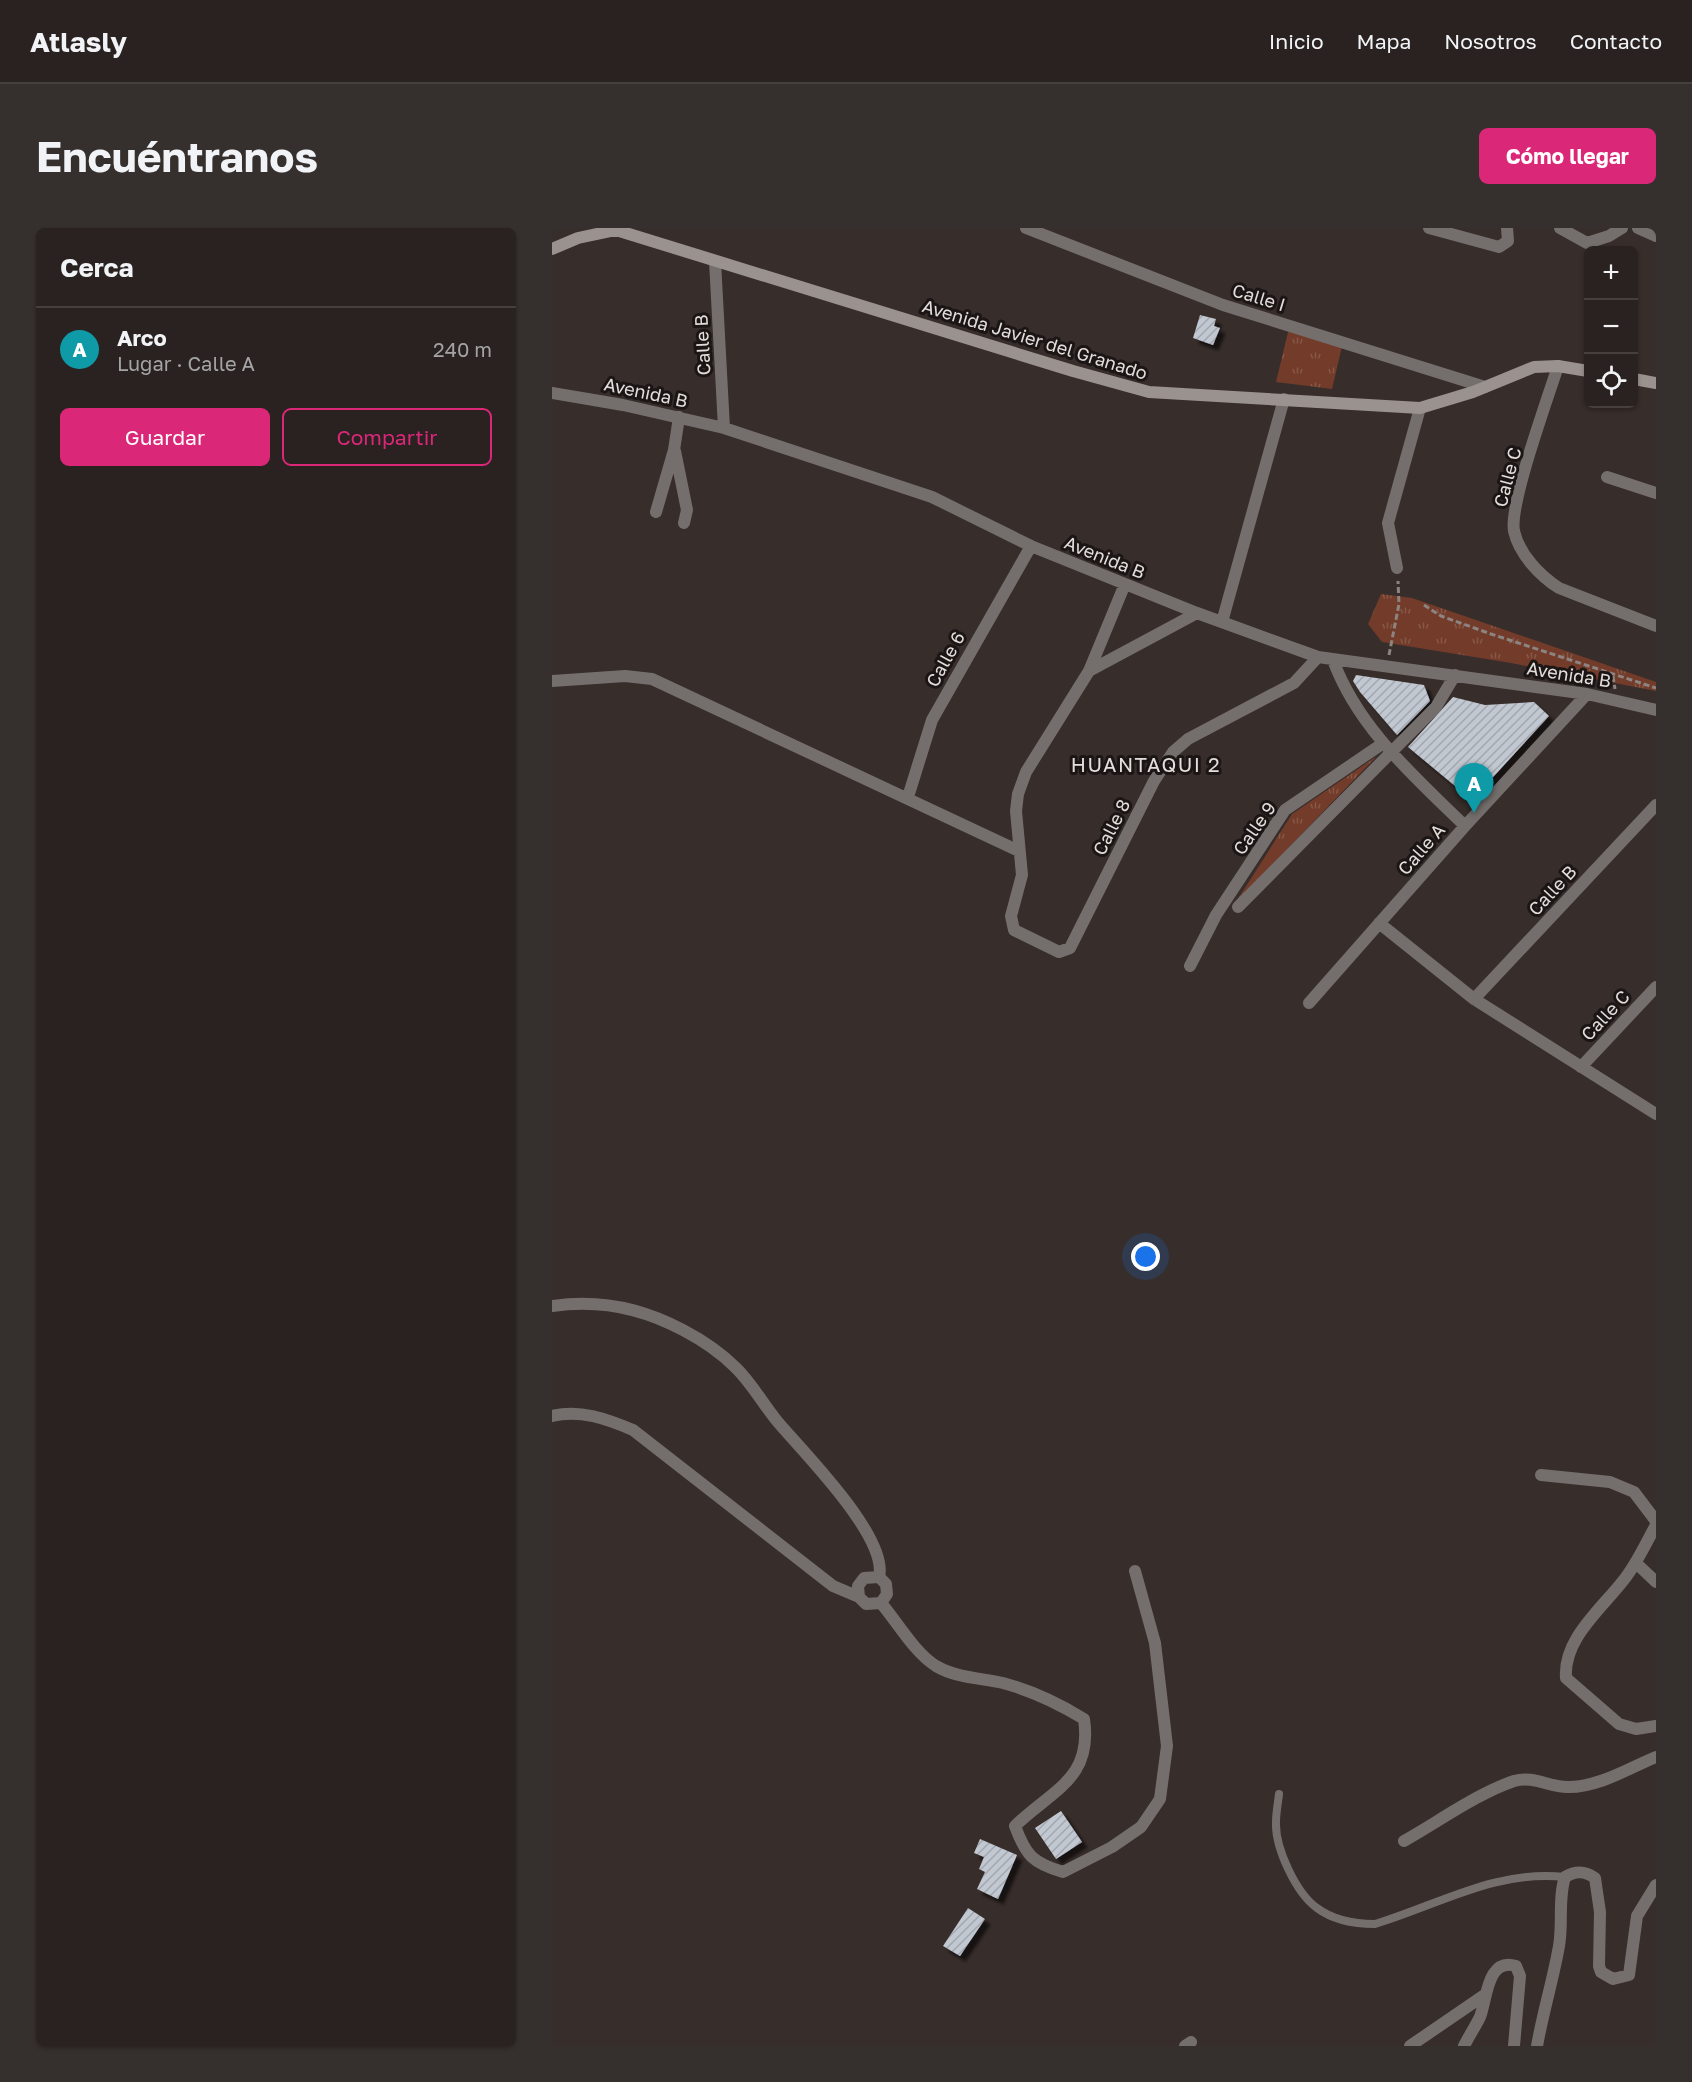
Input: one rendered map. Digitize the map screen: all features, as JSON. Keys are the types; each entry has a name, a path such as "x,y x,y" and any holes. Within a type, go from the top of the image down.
{"street":[{"name":"Calle I","path":"1026,228 1223,305 1485,387"},
{"path":"1429,228 1499,247 1508,241 1507,228"},
{"path":"1560,228 1587,243 1609,236 1623,228"},
{"path":"1638,228 1656,236"},
{"name":"Avenida Javier del Granado","path":"552,249 591,235 616,230 1133,389 1182,395 1420,408 1485,387 1533,367 1558,366 1584,370"},
{"name":"Calle B","path":"715,261 724,428"},
{"name":"Calle C","path":"1558,366 1514,511 1517,540 1545,579 1559,588 1656,626"},
{"path":"1638,380 1656,383"},
{"name":"Avenida B","path":"552,393 724,428 932,497 1031,546 1197,613 1318,657 1387,664 1587,694 1656,710"},
{"path":"1222,622 1284,399"},
{"path":"1397,568 1388,524 1420,408"},
{"path":"656,512 674,450 678,417"},
{"path":"674,450 687,510 684,524"},
{"path":"1607,477 1656,493"},
{"name":"Calle 6","path":"908,797 932,720 1031,546"},
{"path":"552,681 625,676 652,680 1019,850 1016,811 1018,795 1026,772 1089,671 1125,584"},
{"path":"1089,671 1197,613"},
{"name":"Calle 8","path":"1019,850 1022,875 1011,916 1014,930 1059,952 1070,948 1154,781 1173,752 1197,734 1294,682 1318,657"},
{"path":"1333,660 1343,688 1387,748 1465,826"},
{"path":"1238,907 1387,748 1436,706 1455,675"},
{"name":"Calle A","path":"1309,1003 1465,826 1587,694"},
{"name":"Calle 9","path":"1190,966 1216,915 1285,810 1387,748"},
{"name":"Calle B","path":"1474,999 1656,806"},
{"path":"1379,923 1426,964 1474,999 1656,1114"},
{"name":"Calle C","path":"1581,1066 1656,987"},
{"path":"552,1306 598,1303 651,1314 685,1331 736,1367 850,1507 877,1552 881,1568 879,1576 888,1589 881,1603"},
{"path":"552,1416 566,1413 603,1418 633,1430 833,1586 859,1597 866,1604 881,1603"},
{"path":"1541,1475 1611,1482 1634,1492 1656,1521"},
{"path":"1656,1526 1636,1563 1570,1648 1565,1664 1566,1678 1619,1724 1636,1729 1656,1726"},
{"path":"1636,1563 1656,1582"},
{"path":"881,1603 921,1653 935,1665 954,1673 1004,1683 1053,1699 1084,1719 1087,1741 1083,1758 1066,1783 1016,1826 1024,1850 1042,1866 1064,1872 1141,1827 1160,1799 1167,1746 1155,1642 1135,1571"},
{"path":"859,1597 860,1582 869,1576 879,1576"},
{"path":"1404,1841 1514,1781 1537,1780 1553,1785 1581,1786 1598,1782 1656,1757"},
{"path":"1537,2046 1559,1947 1564,1877 1579,1871 1588,1873 1594,1878 1600,1912 1599,1966 1601,1972 1613,1979 1629,1975 1637,1916 1656,1885"},
{"path":"1464,2046 1481,2014 1495,1971 1503,1965 1516,1966 1520,1976 1514,2046"},
{"path":"1410,2046 1486,1994"}],"lane":[{"path":"1279,1794 1276,1823 1279,1848 1287,1869 1316,1908 1332,1916 1359,1924 1375,1924 1491,1882 1542,1875 1564,1877"}],"path":[{"path":"1387,664 1399,604 1397,568"},
{"path":"1424,604 1441,616 1656,688"}],"green space":[{"path":"1289,328 1343,342 1332,389 1276,382"},
{"path":"1381,594 1412,598 1656,682 1656,691 1511,663 1382,642 1368,624"},
{"path":"1377,756 1236,902 1292,814"}],"building":[{"path":"1200,315 1216,319 1214,326 1220,328 1213,345 1193,338"},
{"path":"1356,675 1424,685 1430,701 1397,735 1360,692 1353,681"},
{"path":"1453,697 1485,705 1534,702 1549,716 1472,800 1408,747"},
{"path":"1061,1811 1082,1842 1056,1859 1035,1828"},
{"path":"980,1839 1017,1855 998,1899 977,1889 985,1872 979,1869 984,1857 974,1853"},
{"path":"968,1908 985,1919 960,1956 943,1946"}],"place":[{"name":"Arco","path":"1474,813"}],"district":[{"name":"HUANTAQUI 2","path":"1146,764"}]}
